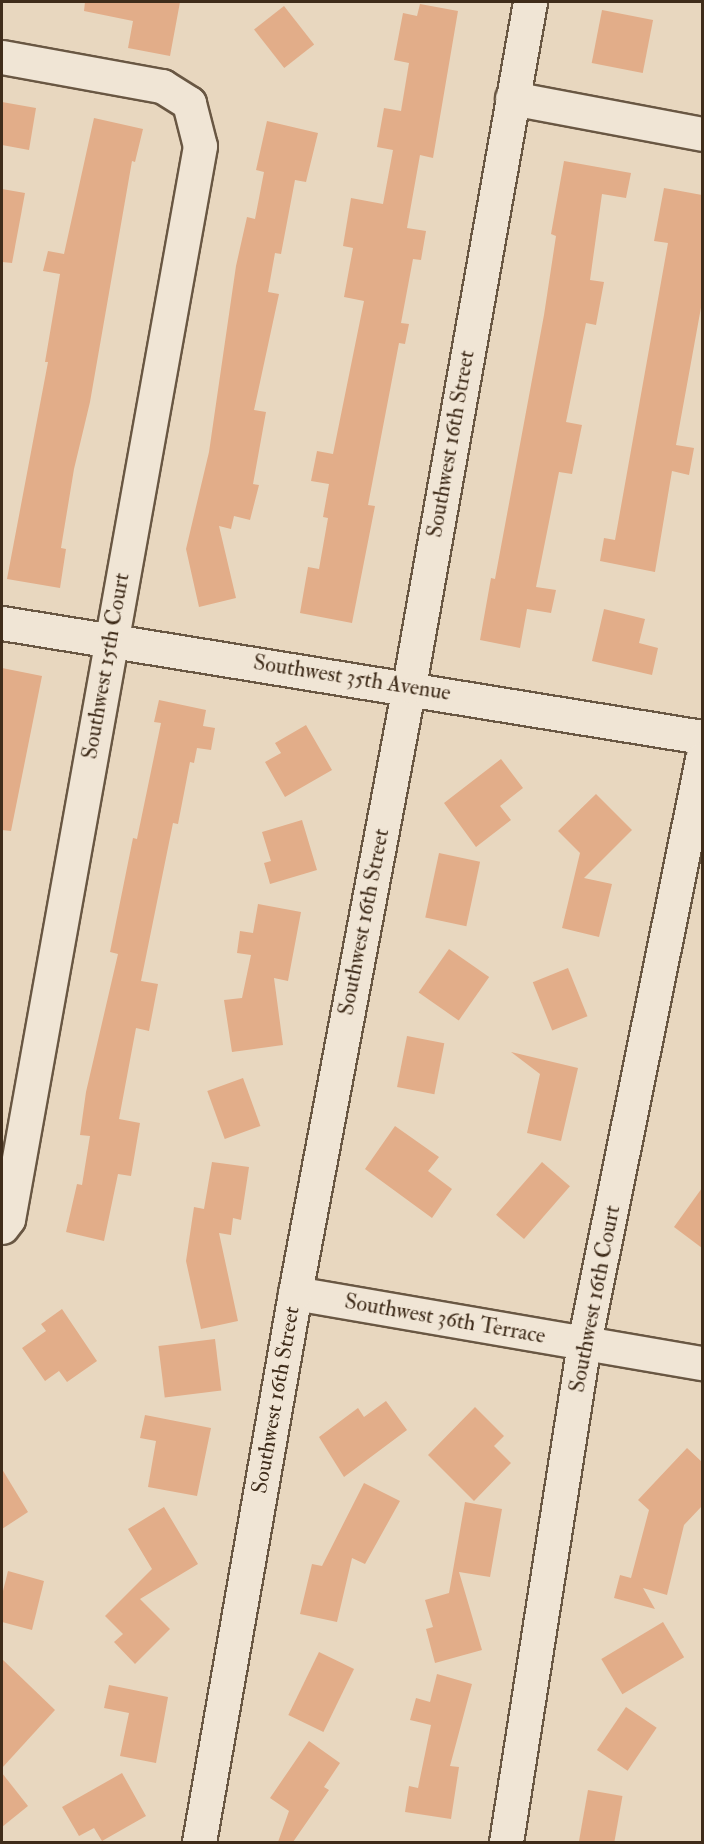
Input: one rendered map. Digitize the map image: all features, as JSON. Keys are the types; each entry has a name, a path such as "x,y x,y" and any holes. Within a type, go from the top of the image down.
{"street":[{"name":"Southwest 16th Street","path":"200,1842 295,1293 409,686 530,2"},
{"name":"Southwest 15th Court","path":"2,57 162,86 189,103 200,146 8,1219 2,1227"},
{"path":"512,98 702,134"},
{"name":"Southwest 35th Avenue","path":"2,623 110,642 409,686 702,737"},
{"name":"Southwest 16th Court","path":"506,1842 584,1343 702,759"},
{"name":"Southwest 36th Terrace","path":"295,1293 702,1363"}],"building":[{"path":"85,2 180,2 170,56 128,48 133,21 84,11"},
{"path":"420,4 458,11 433,158 420,155 407,228 426,231 421,260 413,259 401,323 409,324 405,344 399,343 368,505 375,506 352,623 300,613 308,567 319,569 328,518 323,517 329,484 311,481 317,451 333,454 364,301 344,297 353,248 343,246 351,198 383,204 393,150 377,147 384,108 401,111 409,63 394,60 403,13 417,16"},
{"path":"284,6 314,45 284,68 254,29"},
{"path":"602,10 653,20 643,73 592,63"},
{"path":"2,102 36,108 29,150 2,145"},
{"path":"94,118 143,129 135,162 132,161 90,402 74,469 61,548 66,549 60,588 7,579 48,362 45,362 60,274 43,271 48,251 64,254"},
{"path":"267,121 318,133 306,182 295,180 281,254 275,253 268,292 279,294 254,410 266,412 253,484 259,485 250,520 234,516 231,529 219,526 236,598 199,607 186,549 209,452 236,266 247,217 255,219 264,172 256,170"},
{"path":"564,161 631,173 626,198 602,194 590,280 604,282 596,325 586,323 566,422 582,425 572,474 559,472 536,587 556,590 551,613 527,609 520,648 480,640 491,578 495,579 544,315 556,236 551,234"},
{"path":"664,188 702,195 702,302 676,445 694,448 689,475 672,471 655,572 600,561 604,538 615,540 668,243 654,241"},
{"path":"2,189 25,193 12,263 2,262"},
{"path":"604,609 645,619 639,643 658,648 652,675 592,661"},
{"path":"2,668 42,676 11,831 2,830"},
{"path":"159,700 206,710 203,726 215,728 211,750 197,748 194,763 190,762 178,824 173,823 141,981 158,984 149,1031 136,1028 119,1119 140,1123 131,1176 118,1174 104,1241 66,1232 77,1184 82,1185 90,1136 80,1135 86,1092 118,954 110,952 133,838 137,839 161,723 154,722"},
{"path":"306,725 332,770 285,797 265,762 281,753 275,743"},
{"path":"501,759 523,788 500,806 511,820 476,847 444,803"},
{"path":"596,794 632,830 584,878 612,884 599,937 562,928 580,853 558,831"},
{"path":"302,820 317,870 270,884 264,863 271,861 262,832"},
{"path":"439,853 480,862 466,926 425,918"},
{"path":"258,904 301,912 288,981 274,978 283,1045 232,1052 224,1000 242,998 251,955 237,953 240,931 253,933"},
{"path":"449,949 489,977 459,1021 419,992"},
{"path":"568,968 587,1016 552,1030 533,982"},
{"path":"407,1036 444,1043 434,1094 397,1087"},
{"path":"511,1052 578,1068 561,1141 527,1133 540,1074"},
{"path":"243,1078 260,1126 225,1139 207,1091"},
{"path":"395,1126 439,1157 428,1171 452,1189 432,1218 365,1169"},
{"path":"212,1162 249,1167 241,1220 233,1218 231,1235 219,1233 238,1321 201,1329 186,1261 194,1207 204,1209"},
{"path":"542,1162 570,1186 524,1239 496,1215"},
{"path":"702,1188 702,1248 674,1227"},
{"path":"62,1309 97,1361 67,1382 59,1371 45,1381 22,1348 46,1331 41,1324"},
{"path":"215,1339 221,1391 165,1398 158,1346"},
{"path":"386,1401 407,1430 344,1477 319,1437 358,1408 364,1417"},
{"path":"475,1407 504,1436 494,1446 511,1463 474,1501 428,1455"},
{"path":"145,1415 211,1428 197,1496 148,1487 156,1441 140,1438"},
{"path":"687,1448 702,1462 702,1506 684,1525 667,1595 643,1588 655,1609 614,1598 620,1575 631,1578 649,1510 638,1500"},
{"path":"2,1469 28,1512 2,1529"},
{"path":"364,1483 400,1501 365,1564 352,1558 337,1622 300,1614 312,1564 322,1566"},
{"path":"465,1502 502,1509 490,1577 459,1572 482,1650 435,1663 426,1629 433,1627 425,1600 449,1593"},
{"path":"164,1507 198,1564 140,1599 170,1629 135,1664 114,1642 123,1634 105,1616 152,1569 128,1529"},
{"path":"8,1571 44,1581 32,1630 2,1622 2,1595"},
{"path":"663,1622 684,1657 622,1694 601,1659"},
{"path":"319,1652 354,1669 323,1732 288,1715"},
{"path":"2,1659 55,1710 2,1768"},
{"path":"437,1674 472,1684 450,1766 459,1767 451,1819 405,1812 409,1786 418,1788 431,1725 410,1720 416,1698 430,1702"},
{"path":"109,1685 168,1697 156,1763 120,1756 129,1713 104,1708"},
{"path":"626,1707 657,1728 628,1771 597,1750"},
{"path":"309,1741 340,1763 324,1787 329,1790 293,1842 278,1842 289,1811 270,1798"},
{"path":"2,1773 28,1806 2,1827"},
{"path":"122,1773 146,1816 102,1841 94,1828 79,1836 62,1807"},
{"path":"588,1790 622,1796 614,1842 579,1842"}]}
